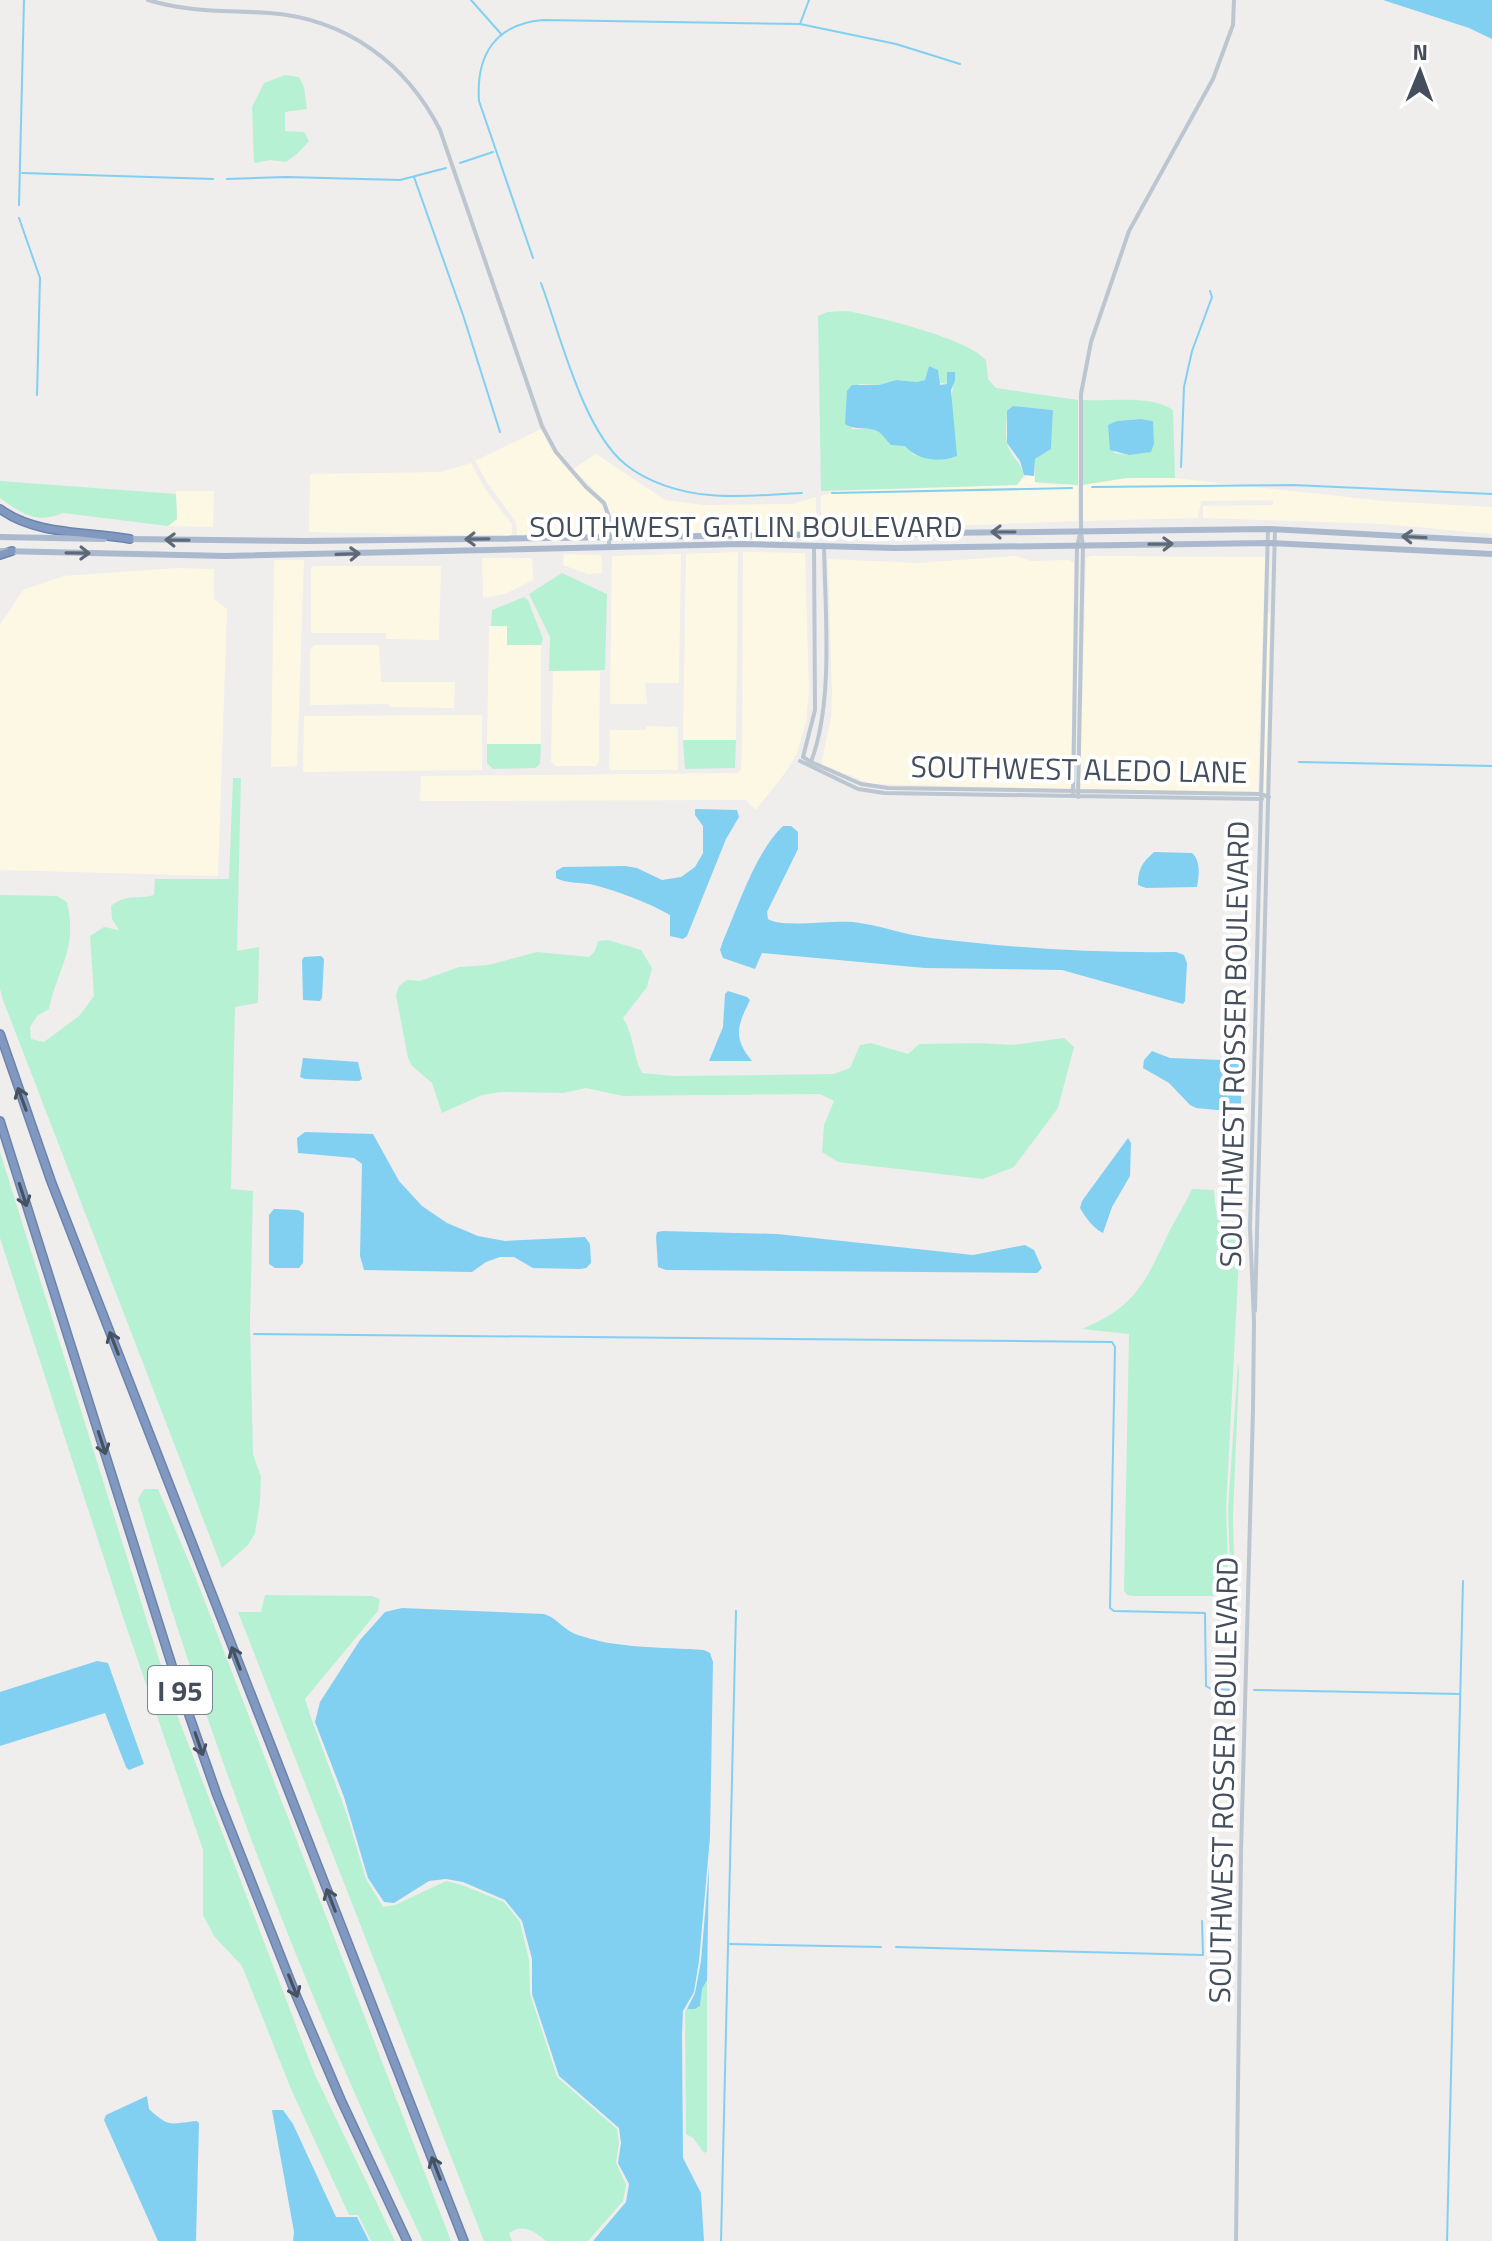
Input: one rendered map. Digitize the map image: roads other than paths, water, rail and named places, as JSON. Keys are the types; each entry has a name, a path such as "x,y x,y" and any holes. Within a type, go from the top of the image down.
{"highway":[{"path":"0,509 9,516 38,527 130,539"},
{"path":"0,553 12,551"},
{"name":"I 95","path":"0,1034 62,1211 464,2241"},
{"name":"I 95","path":"0,1121 174,1672 217,1795 302,2008 407,2241"}],"main road":[{"name":"SOUTHWEST GATLIN BOULEVARD","path":"0,537 306,541 1272,529 1492,541"},
{"name":"SOUTHWEST GATLIN BOULEVARD","path":"12,551 226,556 609,547 895,548 1271,543 1492,554"}],"street":[{"path":"148,0 195,11 270,13 319,22 362,41 403,74 420,95 440,130 542,426 563,460 604,503 609,517 609,547"},
{"path":"1075,794 1081,394 1093,335 1129,231 1213,79 1233,25 1234,0"},
{"name":"SOUTHWEST ROSSER BOULEVARD","path":"1254,1321 1250,1227 1260,797 1272,529"},
{"name":"SOUTHWEST ROSSER BOULEVARD","path":"1236,2241 1241,1853 1269,797 1271,543"},
{"path":"801,759 815,710 814,546"},
{"path":"811,762 823,714 824,546"},
{"name":"SOUTHWEST ALEDO LANE","path":"801,759 871,786 1075,794"},
{"name":"SOUTHWEST ALEDO LANE","path":"801,759 858,789 884,793 1269,797"}],"water":[{"path":"1383,0 1492,0 1492,39 1469,28"},
{"path":"929,366 938,370 940,385 947,384 947,372 955,372 951,390 957,456 936,460 922,457 905,446 891,445 877,431 845,424 847,391 852,385 879,385 896,380 917,382 925,380"},
{"path":"1013,406 1053,410 1051,449 1035,459 1034,476 1024,475 1020,461 1007,443 1007,411"},
{"path":"1141,419 1153,421 1154,444 1151,452 1129,455 1110,450 1108,425"},
{"path":"695,809 737,810 739,817 726,839 687,936 683,939 670,936 670,915 652,906 604,888 556,878 556,871 563,867 625,866 662,880 681,877 695,867 703,853 703,826 695,815"},
{"path":"783,826 791,826 798,832 798,849 767,912 768,919 784,923 853,922 921,937 1022,947 1176,952 1184,955 1187,963 1185,1001 1183,1004 1062,970 925,968 762,953 755,969 723,958 720,950 748,880 764,850"},
{"path":"1154,852 1192,853 1198,864 1197,887 1146,888 1138,885 1142,867"},
{"path":"321,956 324,959 322,998 320,1001 303,1000 302,960 304,957"},
{"path":"728,991 750,1000 742,1017 739,1038 752,1061 709,1061 723,1027 725,994"},
{"path":"1152,1051 1170,1058 1222,1060 1241,1065 1241,1106 1227,1111 1190,1105 1169,1083 1143,1068 1144,1060"},
{"path":"303,1058 358,1062 362,1079 305,1079 300,1077"},
{"path":"305,1132 373,1134 399,1181 422,1206 447,1223 478,1236 505,1241 585,1237 590,1244 591,1263 580,1269 533,1268 514,1257 500,1257 472,1272 364,1270 360,1256 362,1164 354,1158 298,1153 297,1138"},
{"path":"1128,1138 1131,1143 1130,1176 1112,1207 1103,1233 1080,1208"},
{"path":"274,1209 304,1213 303,1263 299,1268 275,1268 269,1264 269,1215"},
{"path":"657,1232 777,1234 973,1255 1025,1245 1034,1250 1042,1268 1037,1273 666,1270 658,1267 656,1237"},
{"path":"402,1608 544,1614 571,1632 590,1639 710,1653 713,1662 710,1837 699,1961 694,1992 683,2011 682,2035 683,2158 701,2193 704,2241 593,2241 626,2202 629,2184 618,2163 621,2143 619,2128 559,2076 532,1994 532,1959 522,1921 505,1900 463,1882 446,1879 429,1881 394,1903 384,1902 368,1878 344,1797 315,1722 320,1702 360,1640 385,1612"},
{"path":"97,1661 108,1663 144,1764 129,1770 126,1767 105,1713 0,1746 0,1692"},
{"path":"709,1866 707,1980 702,1989 700,2006 687,2009 695,1993 701,1961"},
{"path":"147,2096 149,2109 162,2120 199,2123 196,2241 158,2241 104,2120 106,2115"},
{"path":"272,2110 283,2110 293,2124 336,2217 357,2217 369,2241 293,2241 294,2232"}],"waterway":[{"path":"19,205 24,0"},
{"path":"471,0 502,35"},
{"path":"800,24 809,0"},
{"path":"533,258 479,101 485,56 501,35 512,28 543,20 800,24 896,44 960,64"},
{"path":"460,163 493,152"},
{"path":"227,179 400,180 446,168"},
{"path":"22,173 213,179"},
{"path":"414,177 500,432"},
{"path":"19,218 40,278 37,395"},
{"path":"541,283 585,405 610,449 625,464 655,482 699,494 802,493"},
{"path":"1181,467 1184,387 1192,351 1212,297 1210,291"},
{"path":"1092,487 1293,485 1492,494"},
{"path":"832,493 1072,488"},
{"path":"1299,762 1492,766"},
{"path":"254,1334 1112,1342 1115,1347 1110,1608 1114,1611 1205,1613 1206,1686 1235,1690"},
{"path":"1447,2241 1463,1581"},
{"path":"721,2241 736,1611"},
{"path":"1254,1690 1460,1694"},
{"path":"896,1947 1203,1955 1202,1921"},
{"path":"730,1944 881,1947"}]}
